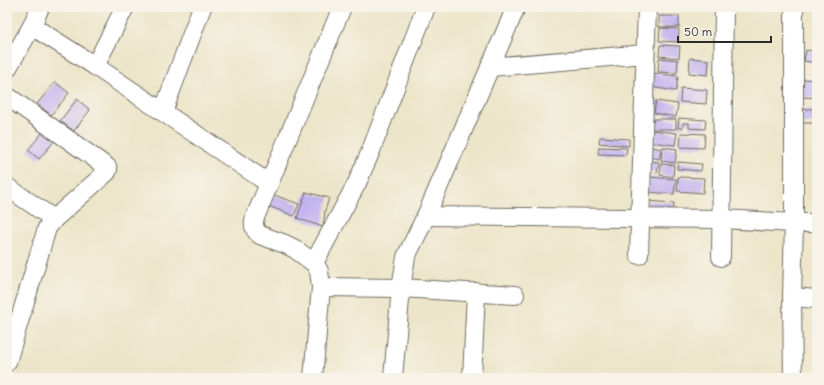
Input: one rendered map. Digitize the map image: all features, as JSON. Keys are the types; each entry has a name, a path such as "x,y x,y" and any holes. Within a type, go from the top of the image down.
{"street":[{"path":"7,69 32,26 40,7"},
{"path":"94,66 125,7"},
{"path":"163,112 202,7"},
{"path":"313,378 321,287 319,271 314,263 290,246 260,235 255,230 254,224 255,216 268,183 342,7"},
{"path":"314,263 357,183 426,7"},
{"path":"393,378 401,288 406,257 426,216 516,7"},
{"path":"640,255 647,7"},
{"path":"721,257 724,7"},
{"path":"793,378 792,297 794,223 794,7"},
{"path":"32,26 268,183"},
{"path":"490,67 645,54"},
{"path":"7,96 108,169 107,172 54,219 47,228 7,362"},
{"path":"7,187 54,219"},
{"path":"426,216 722,219 817,223"},
{"path":"321,287 401,288 516,295"},
{"path":"472,378 476,292"},
{"path":"792,297 817,299"}],"building":[{"path":"659,16 679,16 679,27 659,27"},
{"path":"660,28 679,29 678,42 659,41"},
{"path":"660,45 680,46 679,58 659,56"},
{"path":"806,50 817,52 817,63 804,61"},
{"path":"659,58 678,60 677,73 658,72"},
{"path":"690,58 709,60 708,75 689,73"},
{"path":"652,73 678,76 676,91 650,87"},
{"path":"803,79 817,80 817,98 802,97"},
{"path":"55,82 69,93 51,115 37,104"},
{"path":"681,88 707,90 706,104 680,102"},
{"path":"77,99 90,110 74,131 60,121"},
{"path":"656,101 678,104 676,117 654,113"},
{"path":"802,109 817,109 817,123 802,123"},
{"path":"679,118 706,120 705,129 689,128 689,123 683,123 683,128 678,128"},
{"path":"654,119 676,119 676,129 651,129"},
{"path":"46,128 57,138 39,159 28,150"},
{"path":"651,130 677,133 675,145 650,142"},
{"path":"681,133 705,134 704,148 680,147"},
{"path":"600,137 629,139 629,146 599,143"},
{"path":"599,147 627,148 626,155 598,154"},
{"path":"652,147 661,149 659,159 649,157"},
{"path":"662,147 677,149 675,163 661,161"},
{"path":"648,161 659,162 657,173 647,171"},
{"path":"678,162 702,164 701,171 677,169"},
{"path":"661,164 674,165 673,177 660,175"},
{"path":"649,177 676,179 674,194 647,192"},
{"path":"678,177 704,178 703,193 677,191"},
{"path":"306,192 329,198 325,211 323,227 297,218"},
{"path":"274,195 299,204 294,216 266,205"},
{"path":"647,201 674,203 673,213 646,210"}]}
